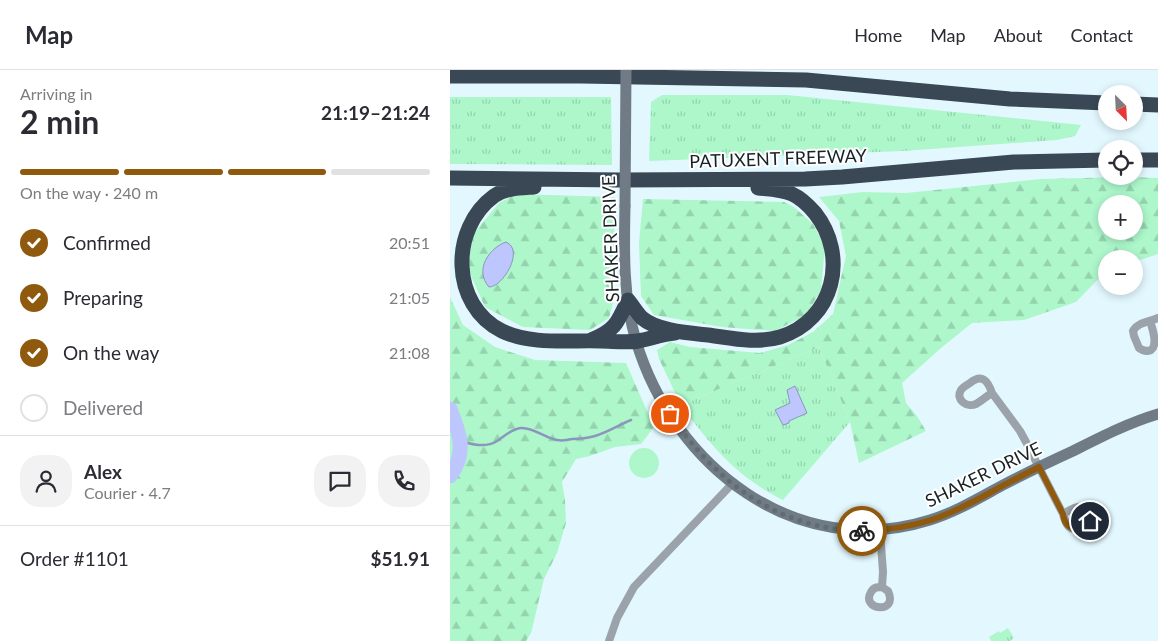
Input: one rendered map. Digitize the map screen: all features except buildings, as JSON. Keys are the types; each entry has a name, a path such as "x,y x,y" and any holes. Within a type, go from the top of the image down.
{"highway":[{"path":"552,70 581,76"},
{"path":"651,77 716,70"},
{"path":"450,76 806,80 1010,99 1098,103"},
{"path":"1143,104 1158,105"},
{"name":"PATUXENT FREEWAY","path":"450,178 621,180 806,179 1014,162 1098,160"},
{"path":"1143,160 1158,160"},
{"path":"591,340 602,336 613,328 628,300 644,319 660,327 688,333 765,340 780,337 801,327 819,309 825,299 831,285 834,260 832,246 821,221 802,200 782,191 667,179"},
{"path":"621,180 525,188 503,191 494,195 470,220 462,239 458,265 464,289 470,302 491,324 503,331 521,337 543,340 636,342 666,334 688,333"}],"street":[{"name":"SHAKER DRIVE","path":"626,70 624,249 628,300 636,342 650,376 670,414 698,451 732,484 781,513 824,527 843,530 880,530 917,524 958,509 1123,426 1158,414"},
{"path":"1150,322 1158,318"},
{"path":"992,393 1020,431 1063,514"},
{"path":"609,641 617,618 634,588 732,484"},
{"path":"880,530 883,572 882,587"}],"green space":[{"path":"662,95 787,95 1081,125 1075,136 1057,140 903,151 649,161 651,102"},
{"path":"450,97 611,97 612,165 450,164"},
{"path":"1098,178 1098,185 1143,185 1143,178 1158,178 1158,254 1143,259 1143,250 1098,250 1098,279 1076,302 1024,320 972,323 902,383 906,403 926,431 859,463 850,422 819,347 681,405 659,359 657,350 670,342 690,347 760,353 788,345 813,332 833,314 846,256 839,221 819,197 863,192 906,193 1041,179"},
{"path":"516,194 615,197 613,303 609,318 590,330 523,327 485,307 467,267 474,233 499,203"},
{"path":"643,199 784,202 794,207 813,224 825,247 821,290 806,315 775,331 722,327 654,315 641,296 639,243"},
{"path":"450,297 463,325 495,347 535,360 626,363 654,427 641,444 615,447 576,459 562,482 566,523 557,553 544,579 531,633 526,641 450,641"},
{"path":"819,347 850,422 783,500 752,482 726,459 703,434 681,405"},
{"path":"644,448 650,449 658,457 658,469 650,477 644,478 638,477 630,469 629,463 630,457 638,449"},
{"path":"1008,628 1014,638 1010,641 991,641 989,637"}],"water":[{"path":"506,242 511,246 513,252 510,268 500,281 489,287 483,274 483,267 489,254"},
{"path":"795,386 807,413 783,425 775,410 790,403 787,390"}],"waterway":[{"path":"450,409 457,427 460,443 459,459 450,476"},
{"path":"460,440 483,445 493,443 511,431 521,428 530,429 557,440 584,438 600,434 631,420"}],"way so far":[{"path":"670,414 698,451 732,484 748,495 781,513 799,520 824,527 862,531"}],"route":[{"path":"862,531 901,528 942,516 1039,467 1063,514 1067,526 1075,529 1090,521"}]}
